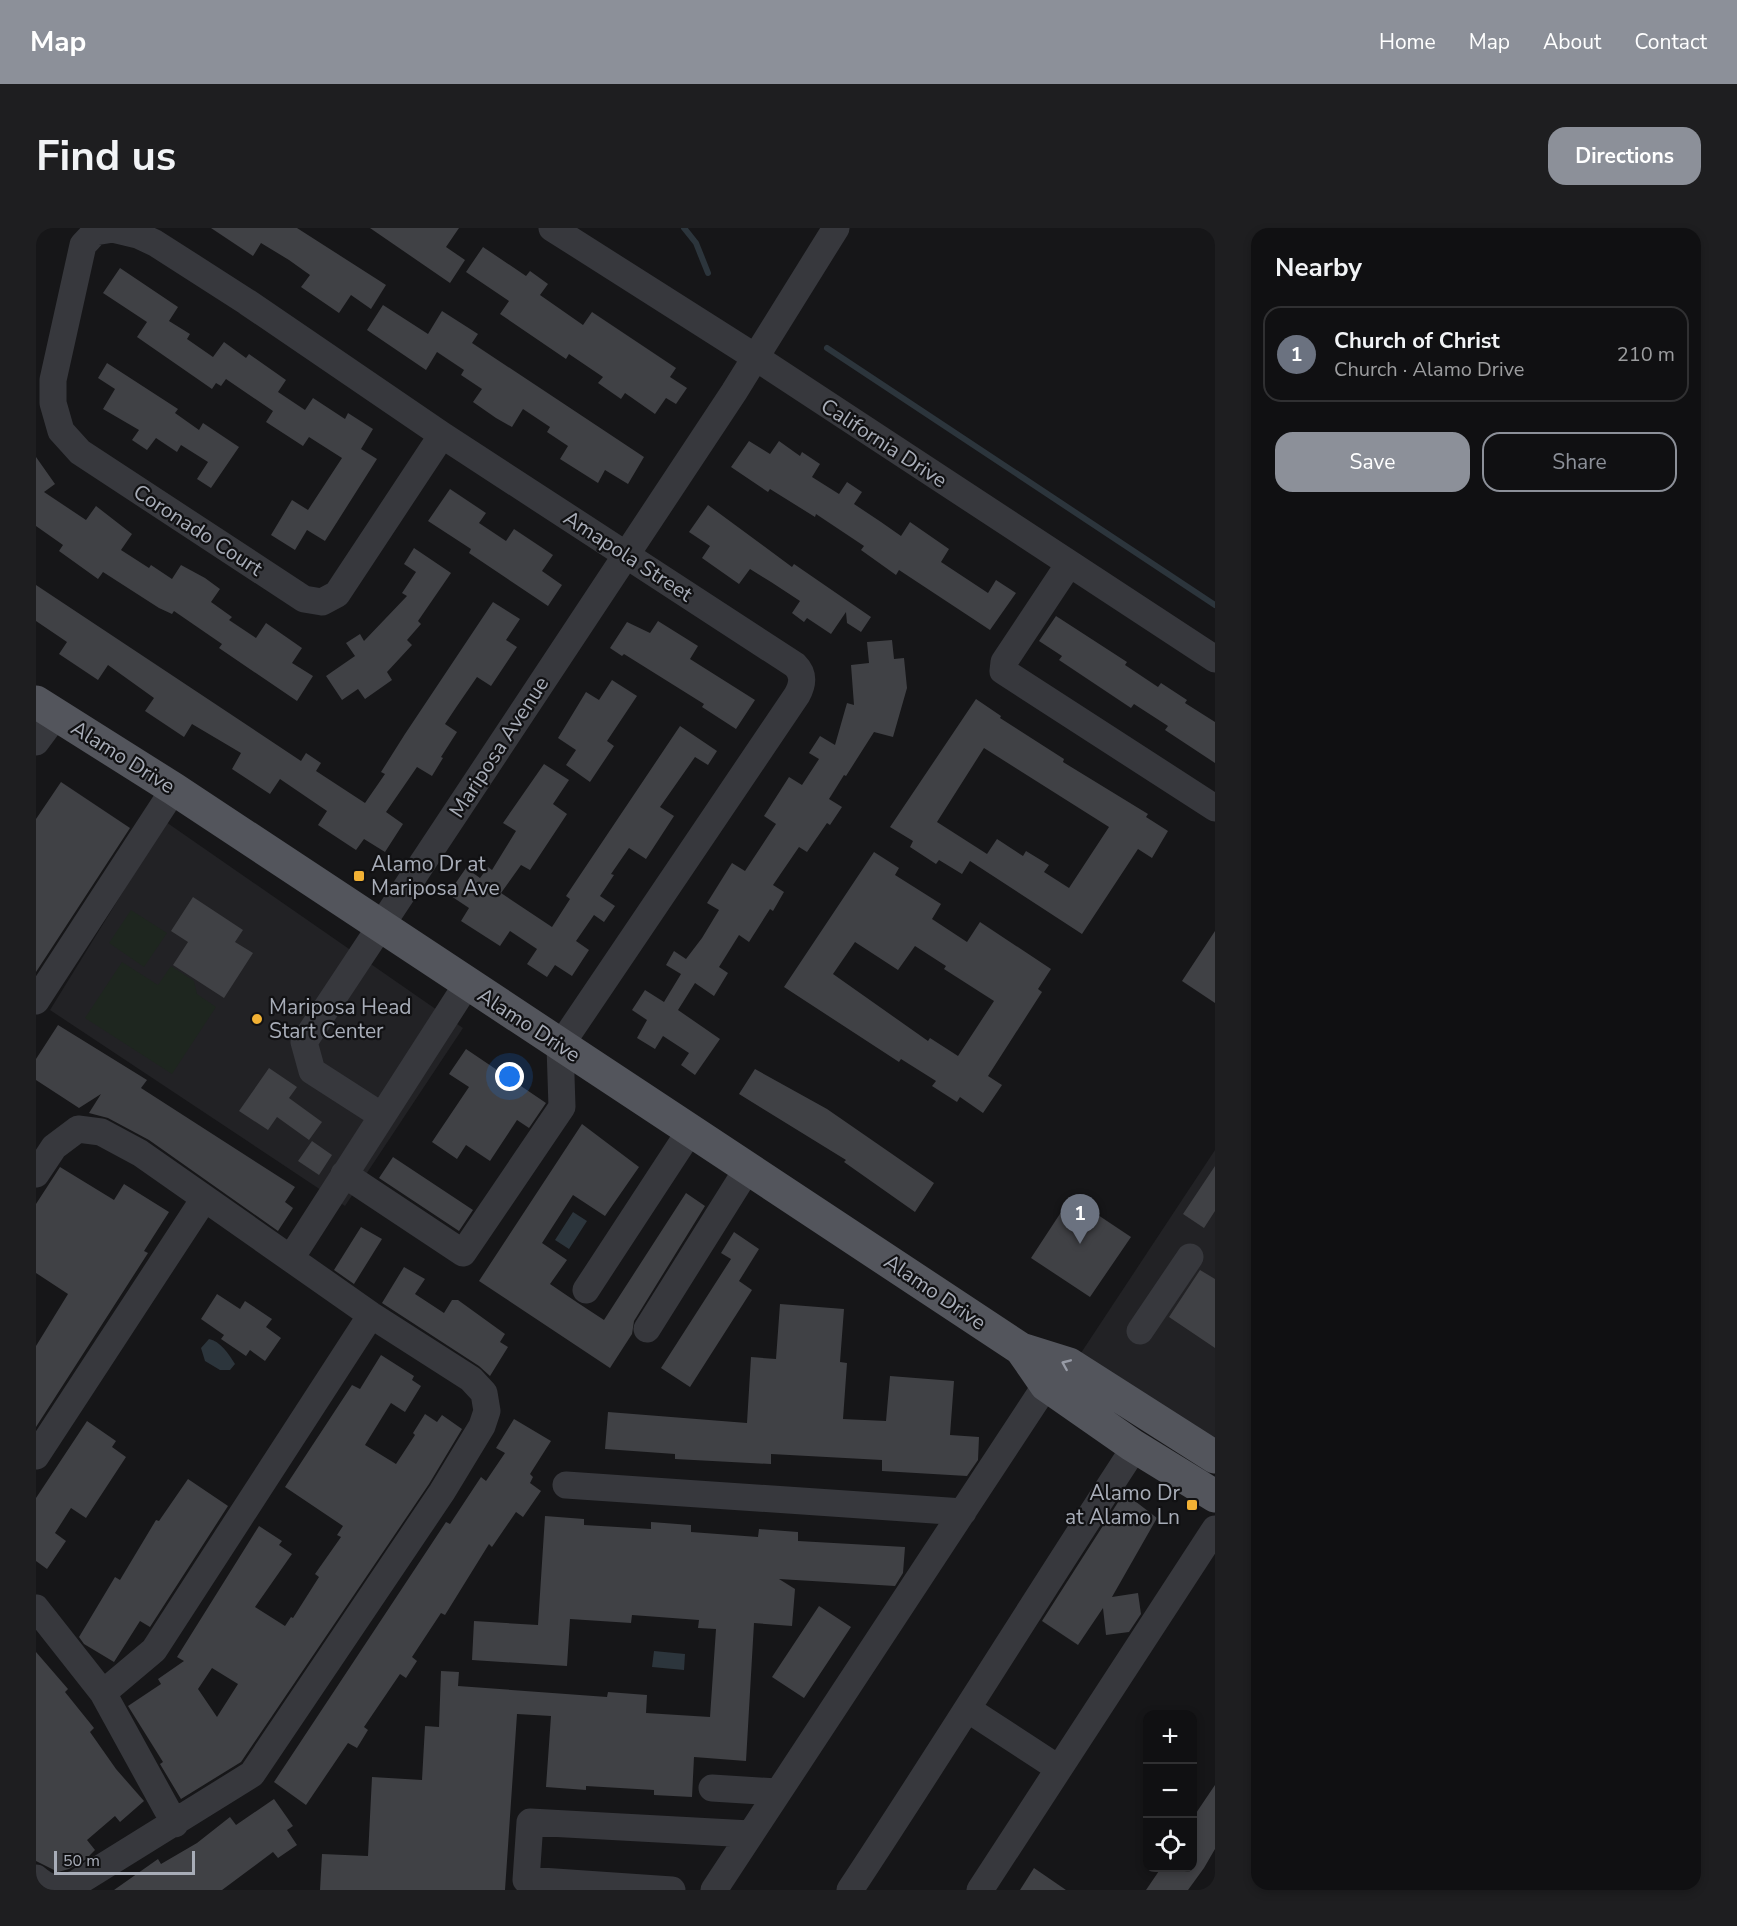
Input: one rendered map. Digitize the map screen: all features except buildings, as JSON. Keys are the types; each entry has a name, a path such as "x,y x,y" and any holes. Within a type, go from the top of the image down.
{"main road":[{"name":"Alamo Drive","path":"46,708 174,789 1021,1349 1069,1364 1215,1457"},
{"name":"Alamo Drive","path":"1021,1349 1046,1385 1135,1447 1215,1496"},
{"path":"1046,1385 1078,1392 1092,1398 1177,1453 1215,1472"}],"street":[{"name":"California Drive","path":"552,228 755,357 1215,659"},
{"name":"Mariposa Avenue","path":"382,1116 312,1071 304,1042 734,392 836,228"},
{"name":"Amapola Street","path":"80,252 88,238 104,229 124,231 155,243 248,302 442,435 795,665 801,673 801,687 560,1046"},
{"name":"Coronado Court","path":"80,252 53,380 53,403 61,431 80,452 304,599 322,602 337,594 442,435"},
{"path":"1070,564 1004,662 1003,671 1215,808"},
{"path":"36,742 46,708"},
{"path":"36,1001 174,789"},
{"path":"291,1258 467,984"},
{"path":"344,1174 463,1253 562,1107 560,1046"},
{"path":"36,1174 54,1147 78,1129 101,1132 140,1153 371,1316 471,1379 484,1393 487,1411 482,1426 436,1502 252,1774 175,1824 75,1884 58,1889 46,1887 36,1878"},
{"path":"586,1290 690,1131"},
{"path":"647,1329 748,1168"},
{"path":"36,1456 204,1199"},
{"path":"1140,1331 1190,1257"},
{"path":"103,1693 154,1650 371,1316"},
{"path":"714,1890 1046,1385"},
{"path":"850,1890 969,1710 1028,1610 1135,1447"},
{"path":"566,1485 963,1512"},
{"path":"980,1890 1215,1529"},
{"path":"36,1608 103,1693 175,1824"},
{"path":"969,1710 1058,1768"},
{"path":"712,1788 777,1792"},
{"path":"672,1890 525,1880 530,1822 750,1834"}],"shaded area":[{"name":"Mariposa Head Start Center","path":"166,822 463,1028 345,1206 50,1010"},
{"path":"131,910 167,933 144,967 109,943"},
{"path":"122,962 158,985 171,966 194,981 197,994 216,1007 172,1074 85,1018"},
{"path":"1215,1150 1215,1445 1077,1359"},
{"path":"573,1212 587,1221 569,1249 555,1240"},
{"path":"209,1339 220,1345 230,1356 235,1364 230,1370 220,1370 205,1361 201,1348"},
{"path":"654,1651 685,1654 684,1670 652,1667"}],"waterway":[{"path":"684,228 696,243 708,273"},
{"path":"827,348 1215,605"}],"place":[{"name":"Alamo Dr at Mariposa Ave","path":"359,876"},
{"name":"Mariposa Head Start Center","path":"257,1019"},
{"name":"Church of Christ","path":"1080,1244"},
{"name":"Alamo Dr at Alamo Ln","path":"1192,1505"}]}
